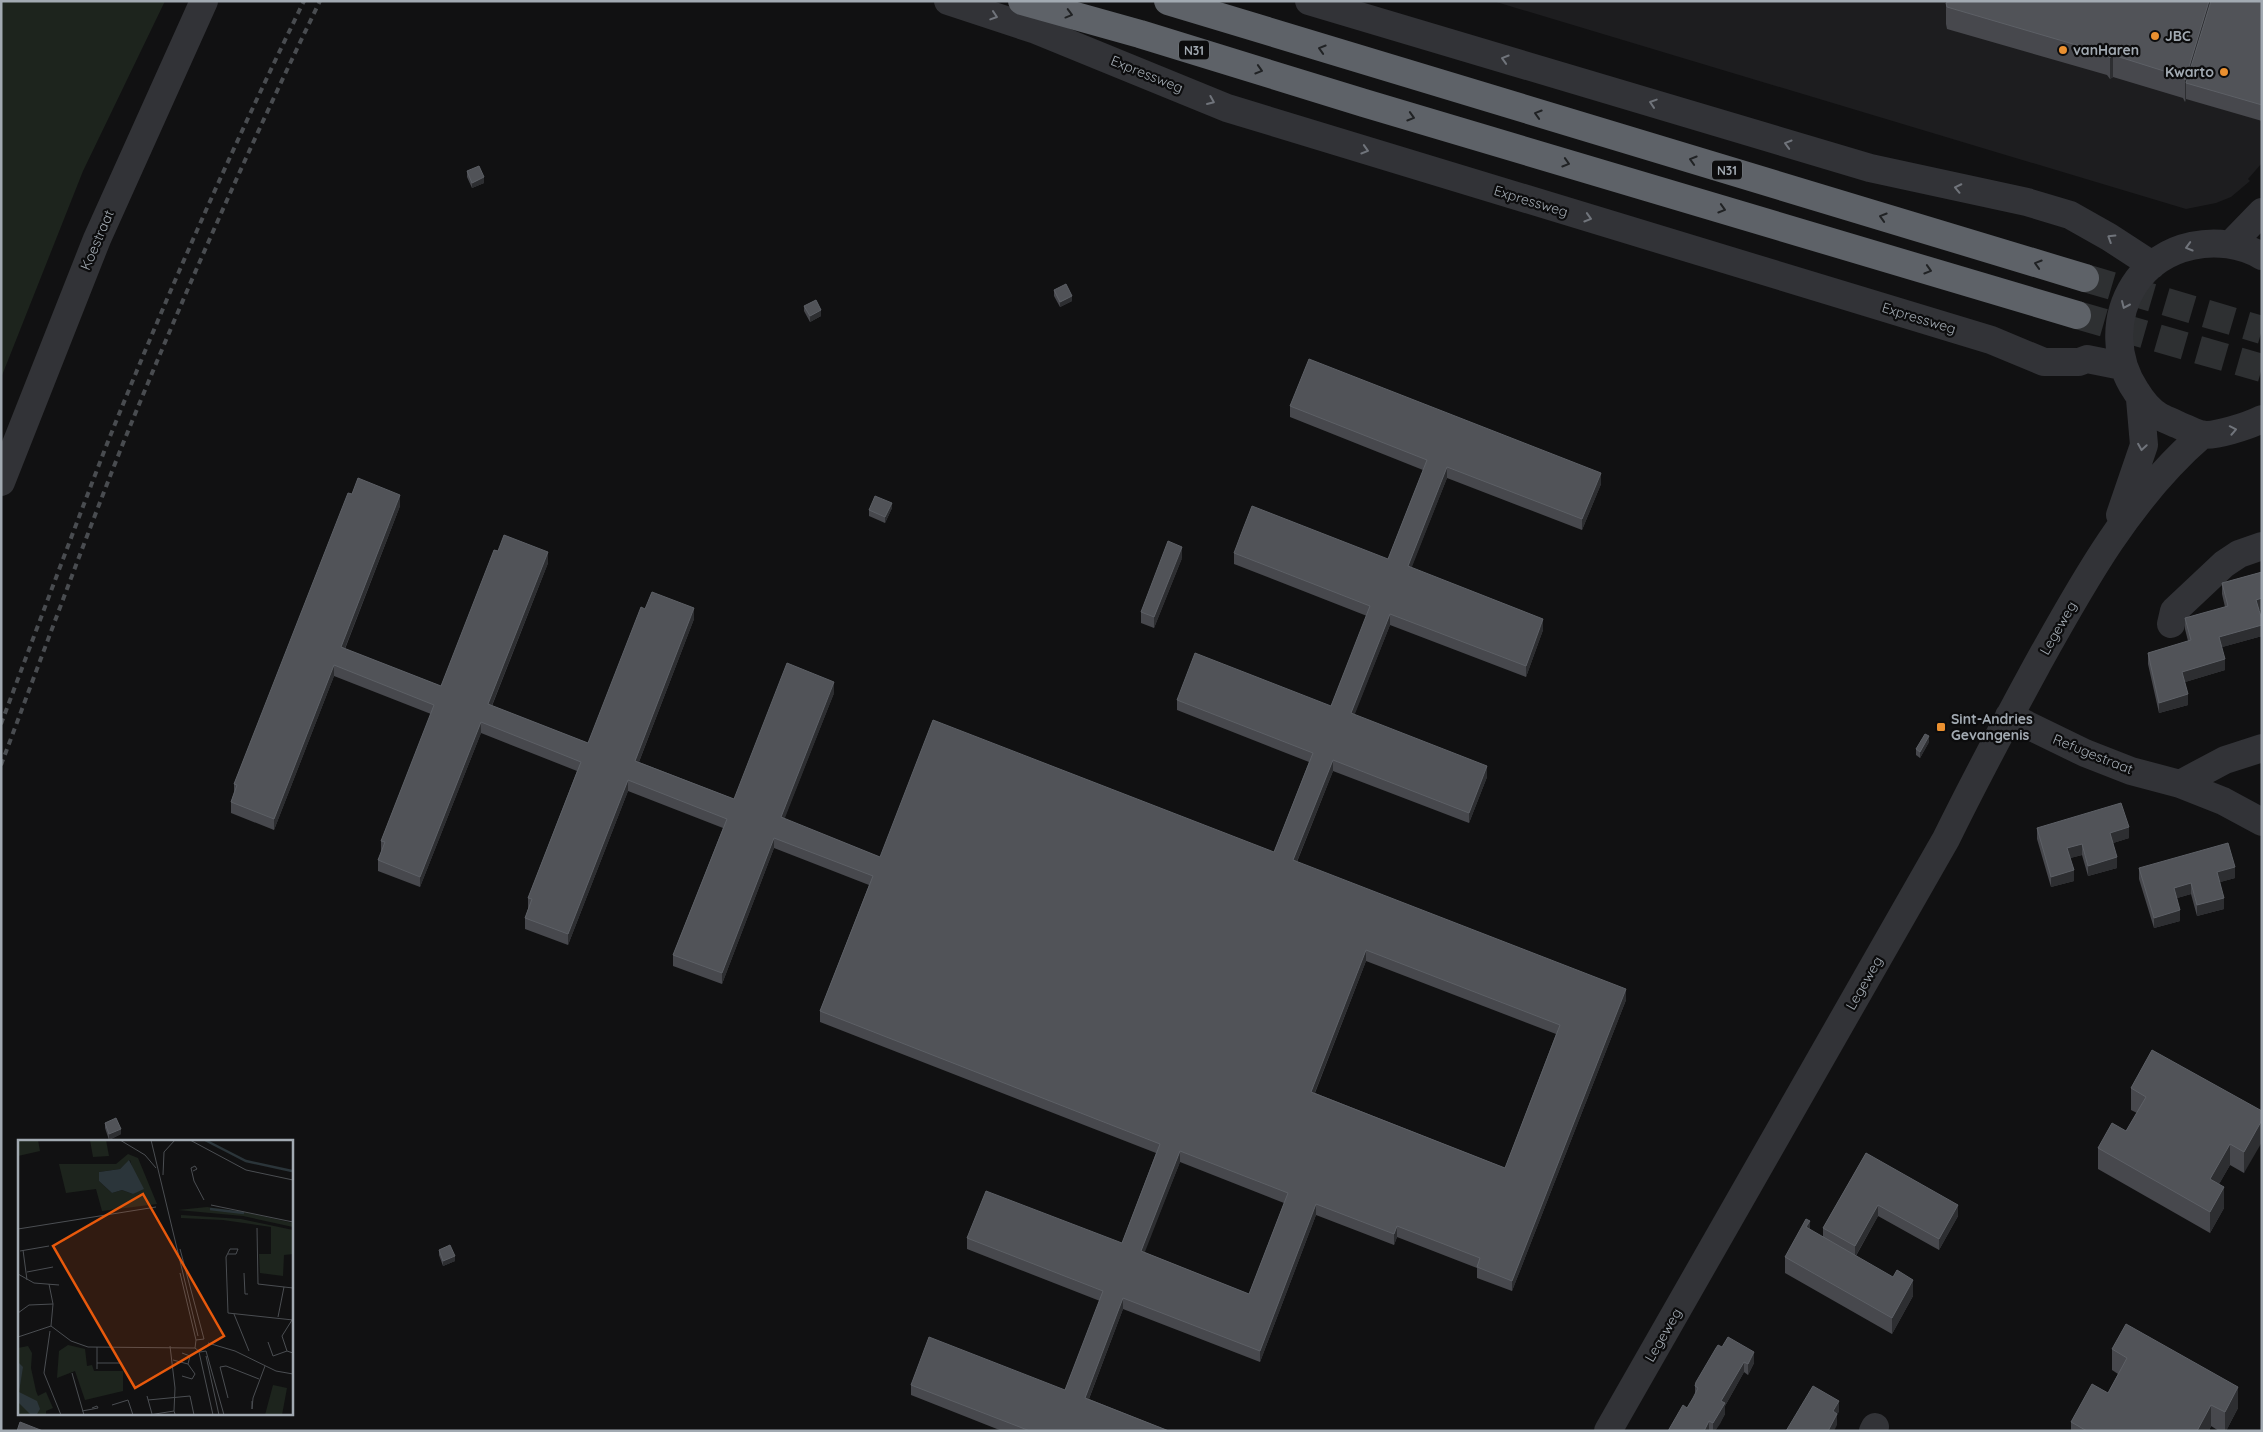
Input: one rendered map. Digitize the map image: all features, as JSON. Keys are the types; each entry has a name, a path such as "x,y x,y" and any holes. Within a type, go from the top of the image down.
{"highway":[{"name":"N31","path":"1022,1 1140,34 1373,106 2077,315"},
{"name":"N31","path":"1168,1 2085,278"}],"street":[{"name":"Koestraat","path":"1,482 97,239 204,1"},
{"name":"Expressweg","path":"948,1 1036,30 1227,108 1991,340 2044,362 2079,362 2087,359 2122,366"},
{"path":"1309,1 1870,168 2027,202 2070,215 2109,237 2152,265"},
{"path":"2231,244 2262,212"},
{"path":"2262,256 2231,244 2203,243 2174,251 2152,265 2134,285 2122,312 2118,342 2126,377 2140,398 2158,416 2202,435 2248,427 2262,419"},
{"name":"Legeweg","path":"2114,533 2144,445 2140,398"},
{"name":"Legeweg","path":"1608,1431 1946,839 2009,716 2052,638 2114,533 2174,458 2202,435"},
{"path":"2171,624 2174,611 2224,564 2239,554 2262,546"},
{"name":"Refugestraat","path":"2009,716 2093,756 2131,771 2180,784 2223,801 2262,822"},
{"path":"2180,784 2225,760 2262,748"}],"shaded area":[{"path":"1,1 165,1 83,171 1,378"},
{"path":"1493,1 2262,1 2262,163 2248,179 2250,181 2231,197 2216,203 2186,209"}],"building":[{"path":"1950,1 2209,1 2185,80 2183,77 2113,55 2110,58 2107,54 1947,7 1946,3"},
{"name":"Kwarto","path":"2211,1 2262,1 2262,105 2186,83"},
{"path":"479,166 484,177 472,183 467,171"},
{"path":"1066,284 1072,296 1060,302 1054,290"},
{"path":"816,300 821,310 810,316 804,306"},
{"path":"1309,359 1601,473 1582,519 1447,467 1408,566 1543,619 1526,666 1390,614 1351,713 1487,766 1469,813 1333,760 1293,860 1626,989 1512,1281 1477,1267 1480,1258 1397,1226 1394,1234 1316,1204 1260,1351 1123,1298 1085,1398 1169,1431 1030,1431 911,1385 929,1337 1065,1390 1103,1291 967,1238 986,1191 1122,1243 1160,1144 820,1011 873,876 774,838 722,973 673,955 727,819 628,780 568,934 525,918 532,899 528,898 581,762 481,722 420,877 378,860 385,842 381,841 434,705 334,665 274,819 231,802 237,785 234,784 348,493 352,494 358,478 400,495 341,647 441,686 494,550 498,551 504,535 548,552 488,704 588,743 641,607 645,609 652,592 694,608 635,761 734,799 787,663 834,682 781,817 880,857 933,720 1274,852 1313,753 1177,700 1195,653 1331,706 1370,606 1234,553 1243,529 1252,506 1388,559 1427,460 1290,406","holes":["1366,950 1560,1025 1505,1168 1311,1092","1180,1151 1288,1193 1249,1294 1141,1251"]},
{"path":"875,496 892,503 885,517 869,510"},
{"path":"1168,541 1182,547 1154,617 1141,612"},
{"path":"2262,572 2262,598 2256,600 2262,625 2219,637 2225,659 2182,672 2188,694 2159,703 2148,653 2191,640 2185,618 2228,606 2222,583"},
{"path":"1925,734 1929,736 1920,752 1916,749"},
{"path":"2121,803 2129,827 2110,833 2117,857 2088,866 2082,844 2067,848 2074,870 2051,877 2037,828"},
{"path":"2228,843 2235,867 2217,872 2224,898 2197,905 2191,883 2174,888 2180,910 2154,918 2139,868"},
{"path":"2152,1050 2262,1111 2262,1120 2244,1152 2230,1144 2210,1179 2224,1187 2210,1212 2098,1148 2112,1123 2126,1131 2146,1097 2131,1088"},
{"path":"116,1118 121,1129 109,1134 105,1123"},
{"path":"1866,1153 1958,1205 1939,1239 1878,1205 1855,1246 1823,1228"},
{"path":"1806,1219 1810,1221 1806,1227 1893,1277 1897,1270 1913,1280 1892,1318 1785,1257"},
{"path":"450,1245 455,1256 443,1261 439,1250"},
{"path":"2126,1324 2238,1387 2225,1412 2211,1405 2197,1431 2087,1431 2071,1422 2092,1384 2108,1393 2127,1358 2112,1349"},
{"path":"1728,1337 1754,1352 1748,1364 1744,1362 1721,1401 1725,1403 1713,1423 1709,1421 1704,1431 1668,1431 1683,1405 1687,1408 1693,1398 1698,1388 1695,1386 1696,1382 1716,1348 1718,1345 1722,1347"},
{"path":"1813,1386 1839,1401 1833,1411 1837,1414 1828,1431 1786,1431"},
{"path":"20,1422 43,1431 17,1431"}],"tunnel":[{"path":"2085,278 2262,330"},
{"path":"2077,315 2262,368"}],"railway":[{"path":"1,724 107,444 153,332 226,165 304,1"},
{"path":"1,765 91,526 145,390 242,166 320,1"}],"place":[{"name":"JBC","path":"2155,36"},
{"name":"vanHaren","path":"2063,50"},
{"name":"Kwarto","path":"2224,72"},
{"name":"Sint-Andries Gevangenis","path":"1941,727"}]}
